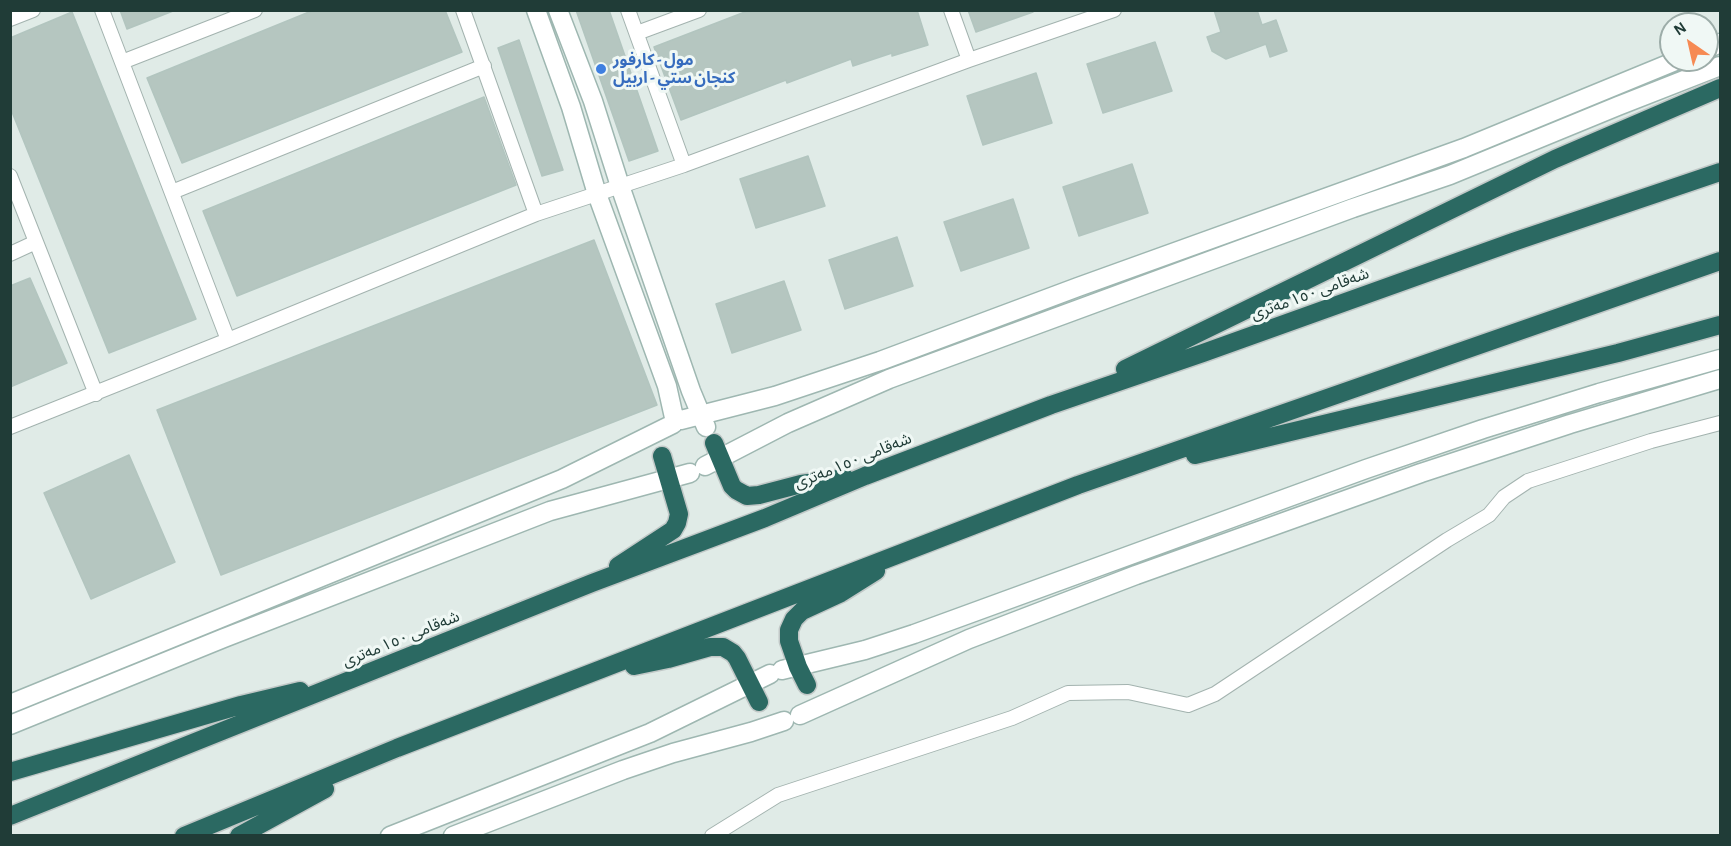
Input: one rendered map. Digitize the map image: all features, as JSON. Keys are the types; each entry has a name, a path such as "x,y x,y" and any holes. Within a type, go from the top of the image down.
{"highway":[{"path":"1051,405 1556,159 1720,88"},
{"name":"شەقامی ١٥٠ مەتری","path":"10,816 592,584 765,518 865,476 1051,405 1512,242 1720,172"},
{"path":"184,836 397,748 1078,485 1720,261"},
{"path":"1078,485 1340,419 1618,353 1720,325"},
{"path":"708,450 736,490 753,496 822,480 865,476"},
{"path":"592,584 673,530 679,518 665,485 662,456"},
{"path":"807,685 783,671 791,624 797,615 860,582 894,556"},
{"path":"603,669 646,664 717,646 733,653 759,702"},
{"path":"10,772 241,705 363,676"},
{"path":"239,836 397,748"}],"street":[{"path":"10,20 33,10"},
{"path":"102,10 228,340"},
{"path":"122,63 255,10"},
{"path":"463,10 536,214"},
{"path":"536,10 571,107 597,194 667,386 677,422"},
{"path":"558,10 592,101 708,450"},
{"path":"628,10 684,165"},
{"path":"637,33 699,10"},
{"path":"951,10 969,60"},
{"path":"10,427 536,214 684,165 969,60 1114,10"},
{"path":"172,192 484,66"},
{"path":"677,422 666,430 660,447 662,456 673,470 708,450 730,455 737,449 788,423 889,379 1353,208 1450,175 1720,66"},
{"path":"10,725 224,638 539,515 607,495 665,485 775,396 880,361 1464,148 1659,68"},
{"path":"571,107 592,101"},
{"path":"10,176 96,394"},
{"path":"10,254 36,242"},
{"path":"390,836 650,733 750,683 783,671 865,650 914,634 1366,469 1483,429 1720,359"},
{"path":"453,836 633,767 792,718 947,648 1136,575 1431,469 1720,379"},
{"path":"10,704 562,479 677,422 699,422 708,450"},
{"path":"712,836 778,795 1011,718 1068,693 1128,692 1188,705 1215,694 1447,540 1489,515 1504,497 1528,481 1651,441 1720,423"},
{"path":"783,671 760,686 759,702 769,716 792,718 809,701 807,685"}],"building":[{"path":"120,10 173,10 173,11 127,29"},
{"path":"314,10 445,10 462,52 182,163 147,78"},
{"path":"576,10 609,10 658,151 629,161"},
{"path":"750,10 917,10 928,45 892,56 892,53 853,66 851,59 787,83 786,80 681,120 654,47"},
{"path":"968,10 1032,10 1033,12 976,32"},
{"path":"1214,10 1257,10 1262,25 1276,20 1287,51 1270,57 1266,44 1226,59 1212,51 1207,37 1221,32"},
{"path":"72,12 196,319 109,353 10,107 10,38"},
{"path":"519,40 563,170 542,176 498,48"},
{"path":"1155,42 1172,91 1103,113 1087,64"},
{"path":"1036,73 1052,123 983,145 967,96"},
{"path":"484,97 516,185 237,296 203,211"},
{"path":"808,156 825,206 756,228 740,179"},
{"path":"1132,164 1148,213 1079,236 1063,187"},
{"path":"1013,199 1029,248 961,271 944,222"},
{"path":"897,237 913,286 845,309 829,260"},
{"path":"594,240 657,405 221,575 157,410"},
{"path":"30,278 67,363 10,387 10,286"},
{"path":"784,281 801,330 732,353 716,304"},
{"path":"129,455 175,562 91,599 44,493"}],"place":[{"name":"مول - كارفور كنجان ستي - اربيل","path":"601,69"}]}
